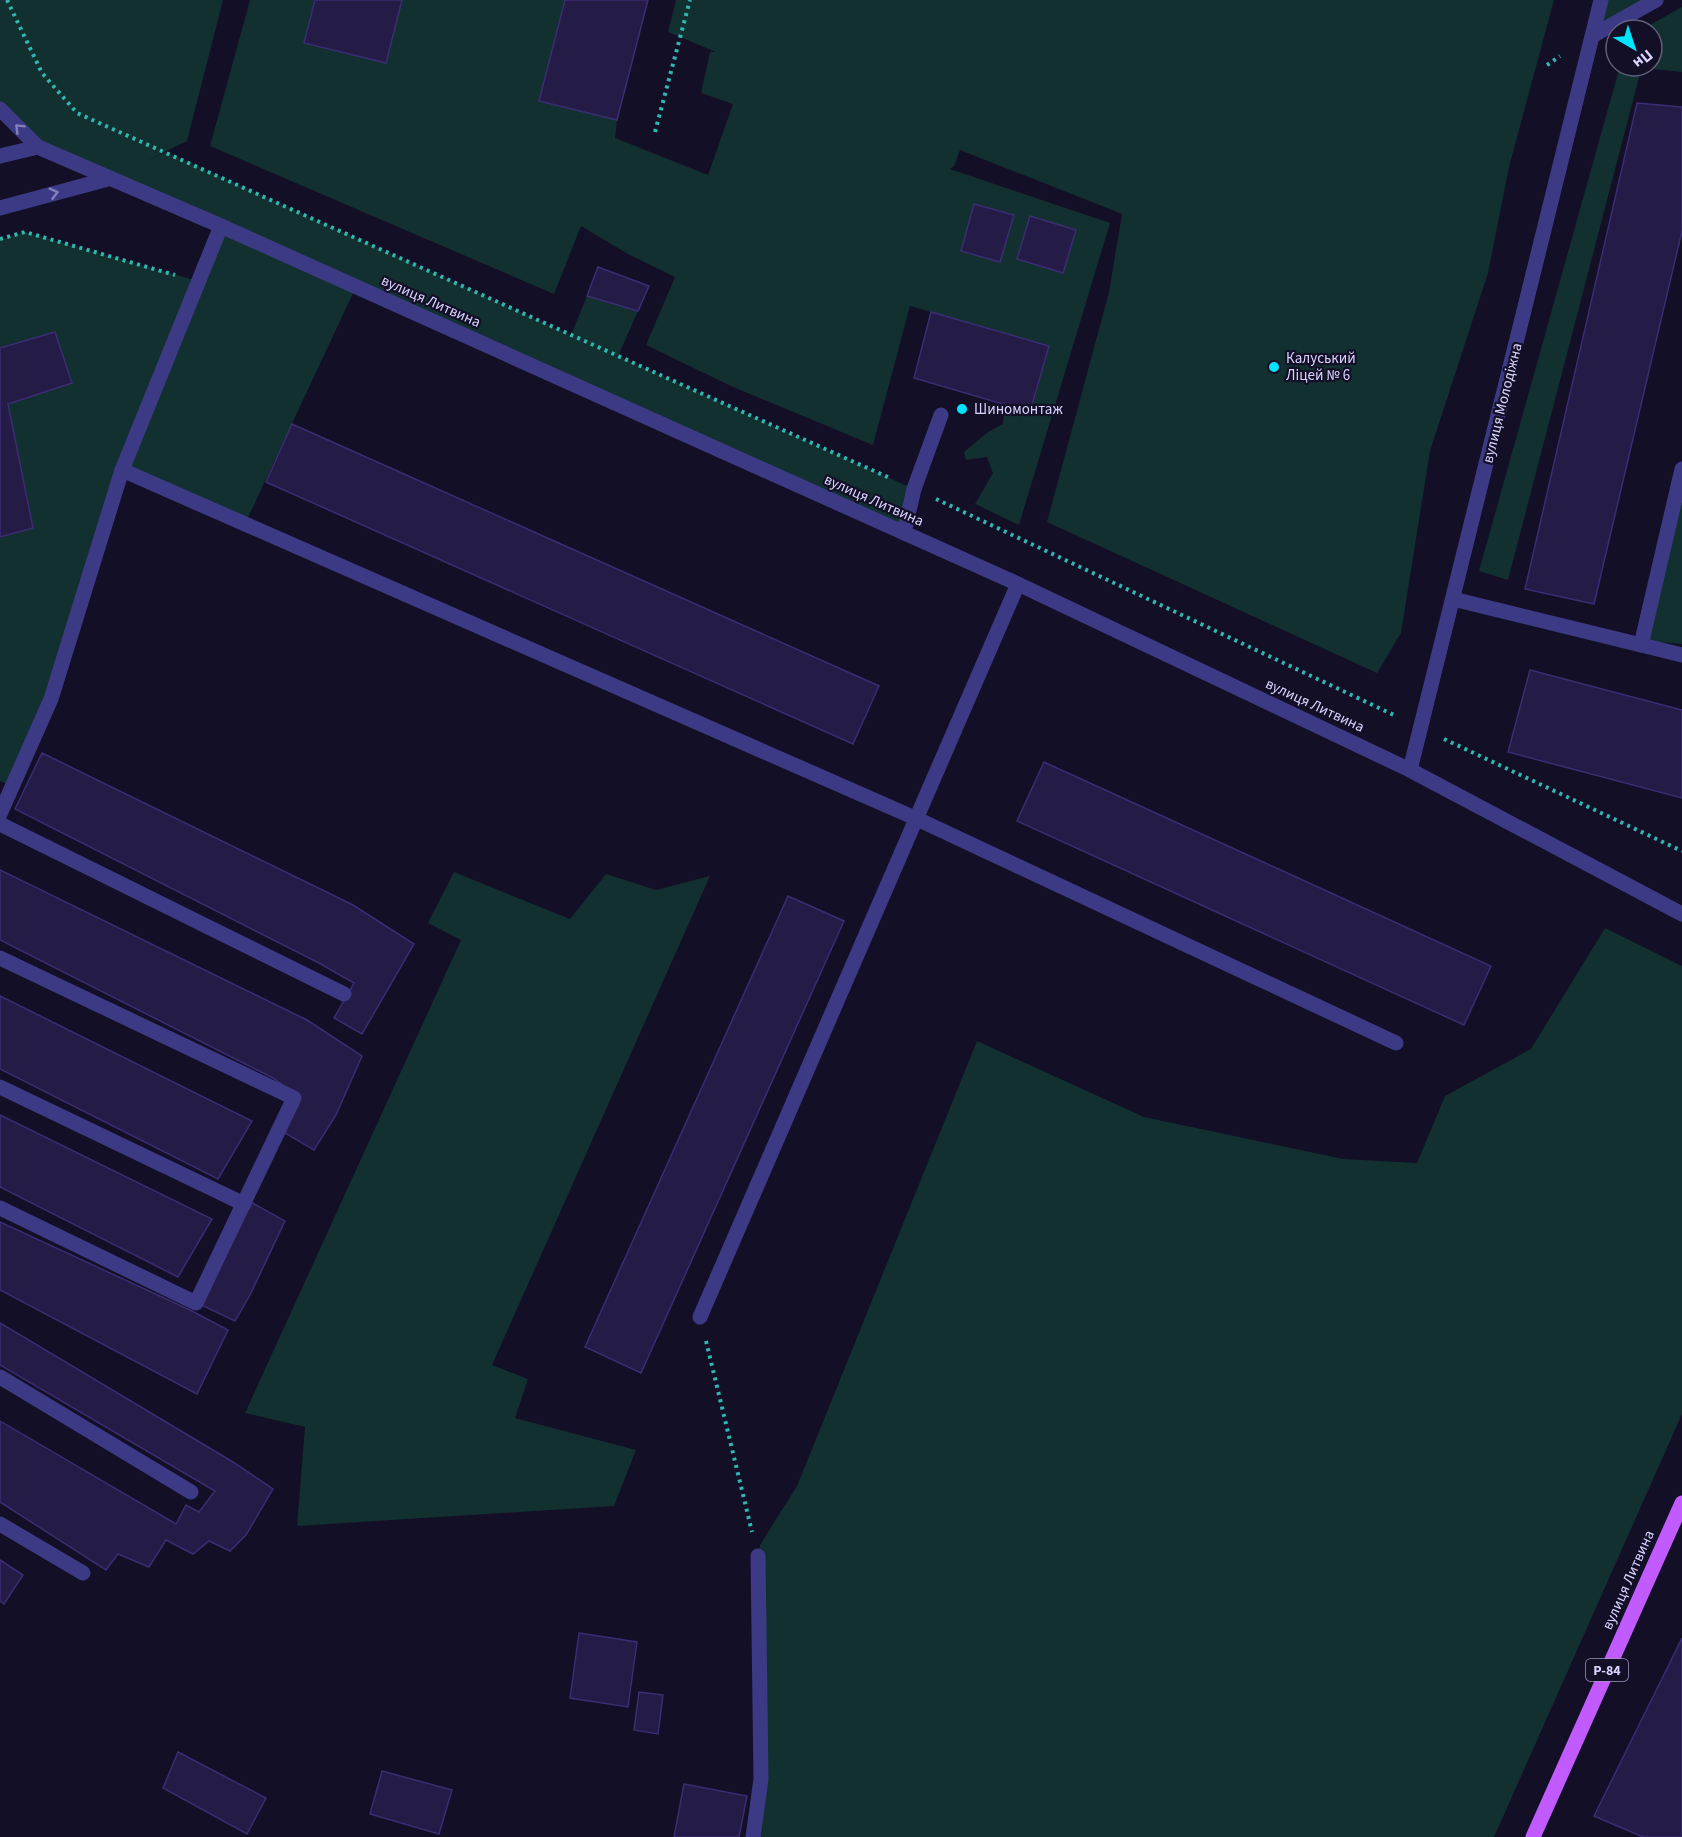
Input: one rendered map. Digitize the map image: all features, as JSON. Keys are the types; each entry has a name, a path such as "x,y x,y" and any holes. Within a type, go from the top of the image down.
{"main road":[{"name":"вулиця Литвина","path":"1533,1837 1682,1503"}],"street":[{"name":"вулиця Молодіжна","path":"1410,770 1601,0"},
{"path":"1594,35 1656,0"},
{"name":"вулиця Литвина","path":"0,110 38,147 220,226 1018,584 1410,770 1682,914"},
{"path":"0,156 38,147"},
{"path":"0,208 108,179"},
{"path":"0,814 6,784 51,699 122,470 220,226"},
{"path":"904,533 914,489 941,415"},
{"path":"1641,645 1682,469"},
{"path":"122,470 915,818 1396,1042"},
{"path":"700,1317 1018,584"},
{"path":"1453,599 1682,655"},
{"path":"0,824 344,994"},
{"path":"0,958 294,1098 196,1303 0,1208"},
{"path":"0,1087 244,1204"},
{"path":"0,1377 191,1492"},
{"path":"0,1524 82,1573"},
{"path":"753,1837 761,1779 758,1556"}],"path":[{"path":"7,0 42,72 77,113 914,489 1682,851"},
{"path":"654,132 690,0"},
{"path":"0,239 25,232 198,281"},
{"path":"700,1317 758,1556"}],"green space":[{"path":"0,0 223,0 187,141 146,161 166,152 571,335 587,296 638,311 618,356 914,489 904,533 355,289 245,524 122,471 51,699 12,786 0,781 0,537 33,527 8,404 72,383 55,332 0,348 0,240 25,232 198,281 219,229 38,147 0,109"},
{"name":"Калуський Ліцей № 6","path":"250,0 315,0 304,43 386,63 402,0 565,0 540,101 617,120 615,138 708,175 733,104 701,93 710,52 716,52 668,32 676,0 1554,0 1509,167 1488,273 1430,451 1401,633 1377,673 1047,522 1109,292 1122,214 960,150 954,166 950,169 1110,223 1019,525 975,504 993,473 987,457 966,460 964,452 988,432 1003,424 1005,405 1031,412 1049,346 910,306 873,445 733,387 646,345 675,277 628,254 581,226 554,294 210,146","holes":["974,204 1013,215 1000,262 961,251"]},
{"path":"1605,0 1655,0 1624,18 1604,18 1604,29 1594,35"},
{"path":"1682,7 1682,72 1664,70 1662,18"},
{"path":"1617,78 1639,78 1508,580 1479,571"},
{"path":"1682,494 1682,644 1649,641"},
{"path":"454,872 570,919 606,874 656,890 710,876 492,1365 528,1379 515,1418 636,1450 614,1506 297,1526 305,1427 245,1413 461,940 428,923"},
{"path":"1605,928 1682,966 1682,1414 1494,1837 753,1837 760,1545 797,1486 977,1041 1144,1117 1343,1159 1417,1163 1445,1096 1531,1049"}],"building":[{"path":"315,0 402,0 386,63 304,43"},
{"path":"565,0 648,0 617,120 539,101"},
{"path":"1637,103 1682,107 1682,231 1594,604 1525,589"},
{"path":"974,204 1014,215 1000,262 961,251"},
{"path":"1030,216 1076,230 1063,273 1017,259"},
{"path":"598,267 649,286 638,311 587,296"},
{"path":"931,312 1049,346 1030,412 914,378"},
{"path":"55,332 72,383 8,404 33,528 0,537 0,348"},
{"path":"292,424 879,686 853,744 266,482"},
{"path":"1530,670 1682,710 1682,798 1508,752"},
{"path":"42,753 353,905 414,944 362,1034 334,1018 354,983 319,963 15,809"},
{"path":"1044,762 1491,966 1464,1025 1017,821"},
{"path":"0,870 307,1020 362,1056 336,1115 314,1150 285,1133 298,1096 273,1078 0,940"},
{"path":"788,896 844,921 641,1373 585,1347"},
{"path":"0,996 252,1121 218,1179 0,1069"},
{"path":"0,1115 212,1219 178,1277 0,1187"},
{"path":"249,1201 285,1221 235,1321 199,1304"},
{"path":"0,1222 190,1310 228,1330 197,1394 0,1290"},
{"path":"0,1323 233,1462 273,1489 246,1535 230,1551 209,1541 193,1554 166,1540 149,1567 118,1554 106,1570 0,1502 0,1421 176,1524 186,1505 199,1512 215,1491 0,1365"},
{"path":"0,1560 23,1575 4,1604 0,1601"},
{"path":"579,1633 637,1642 628,1707 570,1698"},
{"path":"1682,1638 1682,1837 1643,1837 1594,1816"},
{"path":"639,1692 663,1695 658,1734 634,1730"},
{"path":"178,1752 266,1798 247,1834 163,1788"},
{"path":"382,1771 452,1790 439,1834 370,1814"},
{"path":"684,1784 747,1796 739,1837 674,1837"}],"place":[{"name":"Калуський Ліцей № 6","path":"1274,367"},
{"name":"Шиномонтаж","path":"962,409"}]}
